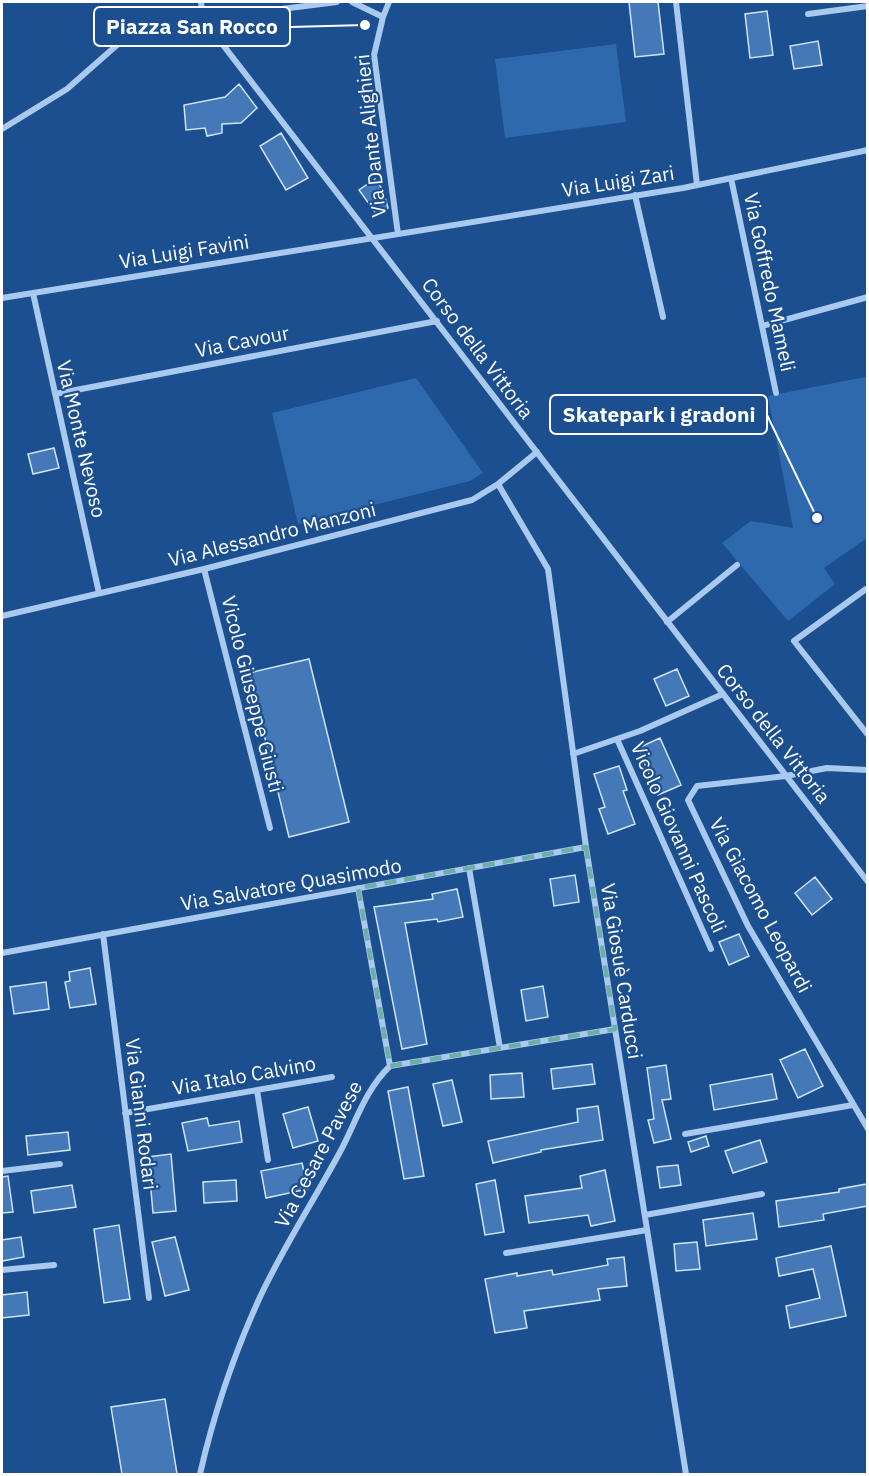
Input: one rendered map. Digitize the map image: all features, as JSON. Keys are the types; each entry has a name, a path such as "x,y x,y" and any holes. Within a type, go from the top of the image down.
{"street":[{"path":"201,2 203,19"},
{"path":"2,129 67,89 125,38 203,19 337,2"},
{"path":"352,2 383,17"},
{"name":"Via Dante Alighieri","path":"389,2 374,55 398,234"},
{"path":"676,2 697,185"},
{"path":"808,14 867,6"},
{"name":"Corso della Vittoria","path":"203,19 867,882"},
{"name":"Via Luigi Zari","path":"372,238 697,185 867,150"},
{"name":"Via Goffredo Mameli","path":"731,178 776,393"},
{"path":"635,195 663,318"},
{"name":"Via Luigi Favini","path":"2,298 372,238"},
{"name":"Via Monte Nevoso","path":"33,293 99,593"},
{"path":"762,326 867,297"},
{"name":"Via Cavour","path":"55,394 437,321"},
{"name":"Via Alessandro Manzoni","path":"2,616 204,569 472,500 498,484 537,452"},
{"name":"Via Giosuè Carducci","path":"498,484 548,569 586,847 686,1474"},
{"path":"667,622 737,565"},
{"name":"Vicolo Giuseppe Giusti","path":"204,569 270,828"},
{"path":"867,590 794,641 867,735"},
{"path":"573,754 640,731 723,694"},
{"name":"Vicolo Giovanni Pascoli","path":"616,739 711,949"},
{"path":"786,776 827,768 867,770"},
{"name":"Via Giacomo Leopardi","path":"786,776 697,786 688,800 748,926 853,1105 864,1116 867,1129"},
{"name":"Via Salvatore Quasimodo","path":"2,953 586,847"},
{"path":"469,868 500,1048"},
{"path":"358,888 390,1066 615,1029"},
{"name":"Via Gianni Rodari","path":"103,934 149,1298"},
{"name":"Via Cesare Pavese","path":"200,1474 215,1414 235,1354 261,1295 344,1146 375,1080 390,1066"},
{"name":"Via Italo Calvino","path":"125,1113 332,1077"},
{"path":"257,1090 268,1160"},
{"path":"685,1134 853,1105"},
{"path":"2,1171 60,1164"},
{"path":"645,1215 762,1194"},
{"path":"506,1253 647,1230"},
{"path":"2,1270 54,1264"}],"highlighted area":[{"path":"586,847 615,1029 390,1066 358,888"}],"shaded area":[{"path":"616,44 626,122 505,138 495,59"},
{"path":"865,377 868,379 867,538 824,568 835,584 788,621 722,543 751,521 793,528 768,396"},
{"path":"416,378 483,473 470,481 298,524 272,413"}],"building":[{"path":"629,2 658,2 664,54 635,57"},
{"path":"767,11 773,55 750,58 745,14"},
{"path":"818,41 822,65 794,69 790,46"},
{"path":"239,84 257,108 241,123 222,124 222,133 207,136 205,128 186,130 184,105 225,97"},
{"path":"281,133 308,178 286,190 260,146"},
{"path":"375,179 383,190 388,208 377,215 359,190"},
{"path":"54,448 59,468 33,474 28,454"},
{"path":"309,659 349,822 289,837 249,673"},
{"path":"677,669 689,696 666,706 654,679"},
{"path":"660,738 681,785 658,795 638,748"},
{"path":"619,766 627,790 623,791 635,824 608,834 599,809 605,807 594,774"},
{"path":"575,875 579,902 554,906 550,879"},
{"path":"815,877 832,899 812,915 795,893"},
{"path":"457,889 463,917 438,922 437,919 405,923 427,1044 402,1049 374,907 433,899 432,894"},
{"path":"739,934 749,956 729,965 719,942"},
{"path":"90,968 96,1004 70,1008 65,982 70,981 69,972"},
{"path":"46,982 49,1009 14,1014 10,987"},
{"path":"543,986 548,1017 526,1021 521,990"},
{"path":"805,1049 823,1086 798,1098 780,1060"},
{"path":"592,1064 595,1084 553,1089 551,1069"},
{"path":"666,1065 671,1099 662,1100 671,1139 654,1143 648,1120 654,1119 647,1068"},
{"path":"522,1073 524,1097 491,1099 490,1075"},
{"path":"772,1074 777,1099 714,1110 710,1085"},
{"path":"452,1080 462,1122 443,1126 433,1084"},
{"path":"408,1087 424,1176 404,1179 388,1091"},
{"path":"598,1106 603,1140 541,1150 541,1152 493,1163 488,1141 578,1122 577,1109"},
{"path":"308,1107 318,1141 293,1148 283,1114"},
{"path":"207,1118 209,1126 239,1121 242,1142 188,1151 182,1123"},
{"path":"68,1132 70,1150 28,1155 26,1136"},
{"path":"706,1136 709,1146 691,1152 688,1142"},
{"path":"760,1140 767,1162 733,1173 725,1151"},
{"path":"171,1154 176,1211 153,1213 148,1157"},
{"path":"302,1163 308,1189 266,1198 261,1171"},
{"path":"678,1165 681,1185 660,1188 657,1167"},
{"path":"605,1170 615,1221 591,1226 588,1215 529,1223 525,1196 582,1188 580,1176"},
{"path":"8,1176 13,1212 2,1213 2,1177"},
{"path":"236,1180 237,1201 204,1203 203,1182"},
{"path":"495,1180 504,1232 485,1235 476,1184"},
{"path":"867,1184 867,1206 823,1214 824,1220 779,1227 776,1201 839,1192 839,1189"},
{"path":"72,1185 76,1207 34,1213 31,1191"},
{"path":"753,1213 757,1239 706,1246 703,1220"},
{"path":"119,1225 130,1299 104,1303 94,1229"},
{"path":"21,1237 24,1257 2,1261 2,1240"},
{"path":"175,1237 189,1290 165,1296 152,1242"},
{"path":"697,1242 700,1269 676,1271 674,1244"},
{"path":"831,1246 846,1316 790,1328 786,1306 820,1298 813,1269 779,1276 776,1258"},
{"path":"624,1257 627,1286 598,1289 600,1300 524,1311 527,1328 495,1333 485,1279 552,1270 553,1275 608,1265 607,1259"},
{"path":"27,1292 29,1315 2,1318 2,1295"},
{"path":"165,1399 177,1474 122,1474 111,1407"}],"place":[{"name":"Piazza San Rocco","path":"365,25"},
{"name":"Skatepark i gradoni","path":"817,518"}]}
